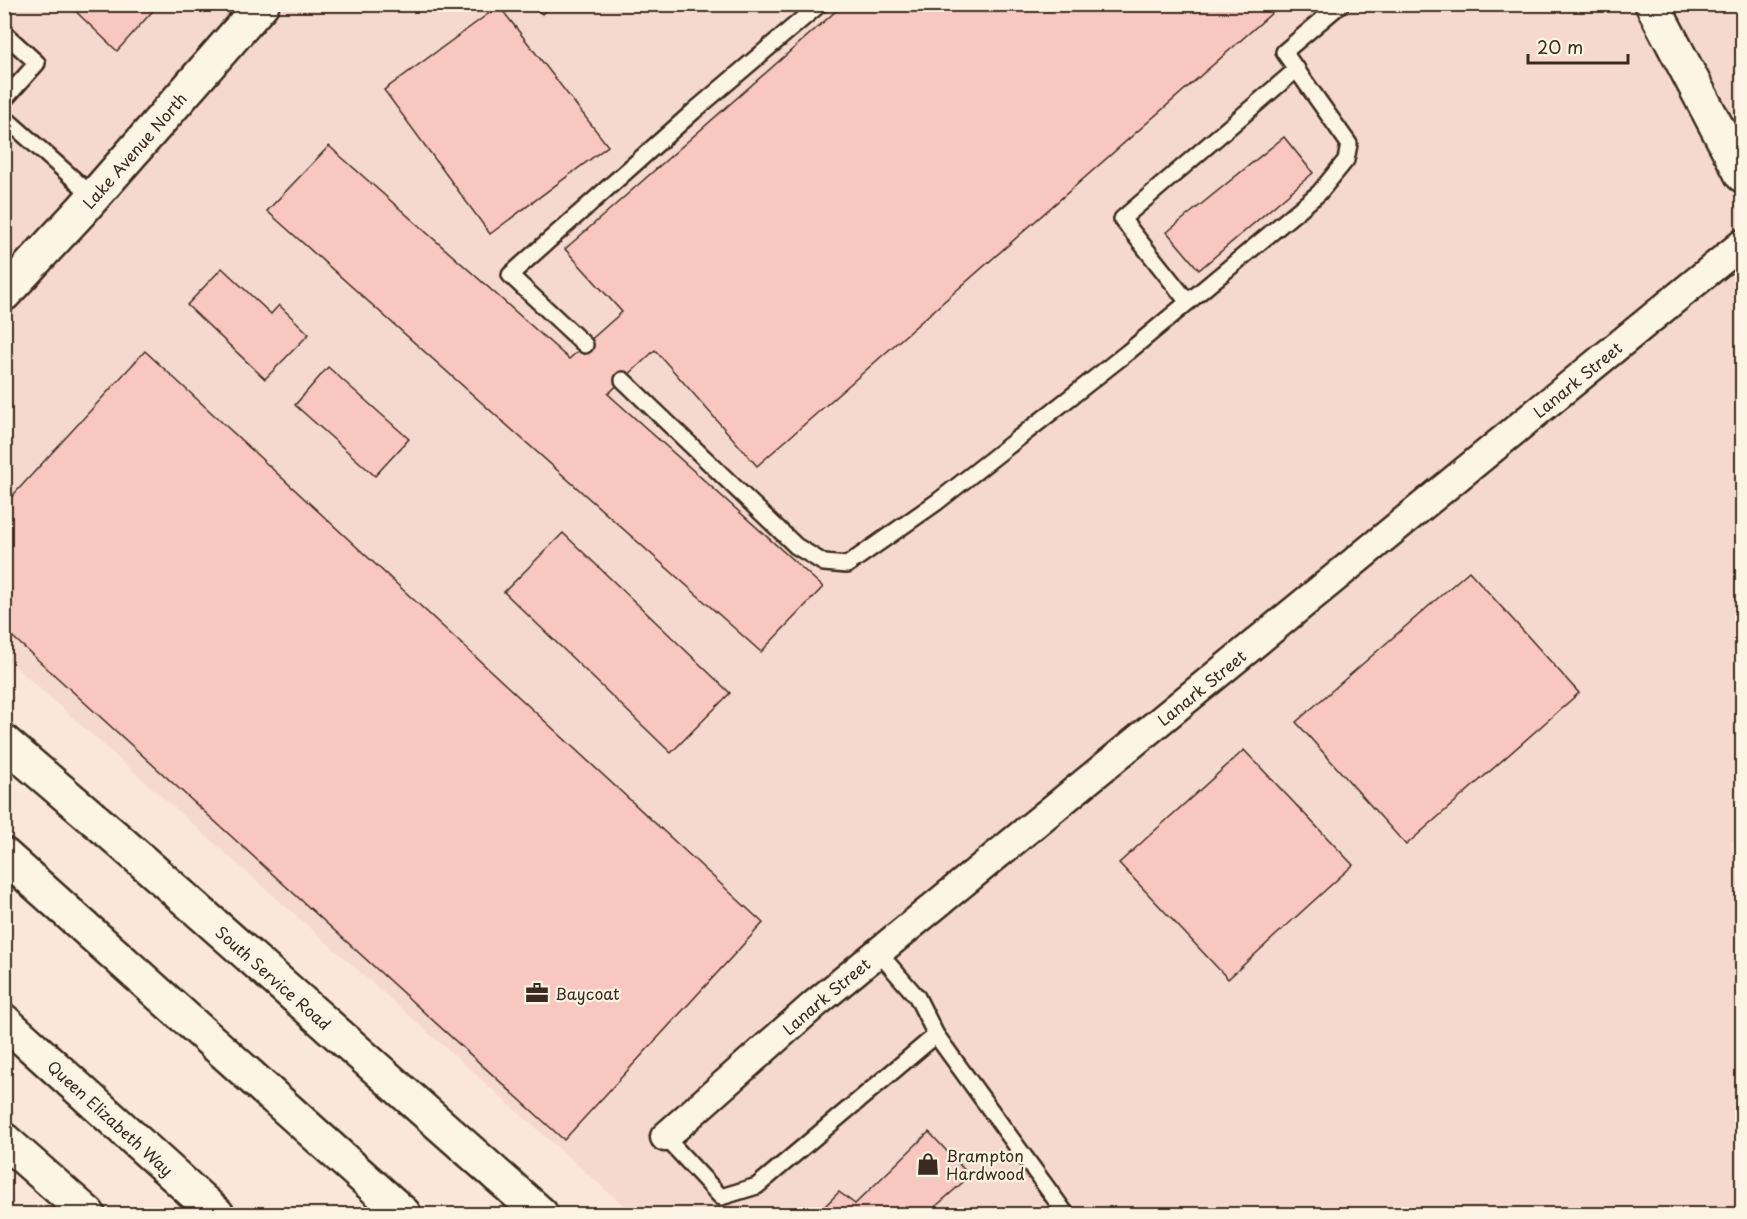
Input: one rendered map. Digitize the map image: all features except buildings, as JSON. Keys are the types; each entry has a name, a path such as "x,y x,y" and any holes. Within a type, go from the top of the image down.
{"main road":[{"name":"Lake Avenue North","path":"4,294 94,197 262,4"},
{"path":"1652,4 1743,175"},
{"name":"South Service Road","path":"4,742 116,837 542,1215"},
{"path":"4,855 404,1215"},
{"name":"Queen Elizabeth Way","path":"4,1022 217,1215"},
{"path":"4,1140 88,1215"}],"street":[{"name":"Lanark Street","path":"665,1137 815,1004 1743,244"}],"lane":[{"path":"585,345 510,275 694,111 820,4"},
{"path":"623,380 796,546 824,563 847,565 946,495 1128,352 1319,193 1346,160 1349,144 1284,52 1341,4"},
{"path":"4,33 37,63 4,100"},
{"path":"1188,302 1122,219 1297,69"},
{"path":"4,117 94,197"},
{"path":"878,952 917,997 936,1035 1066,1215"},
{"path":"665,1137 722,1197 757,1185 936,1035"}],"shaded area":[{"path":"5,5 1742,5 1742,832 1731,843 1742,896 1742,1214 633,1214 5,658"}],"place":[{"name":"Baycoat","path":"537,993"},
{"name":"Brampton Hardwood","path":"928,1164"}]}
